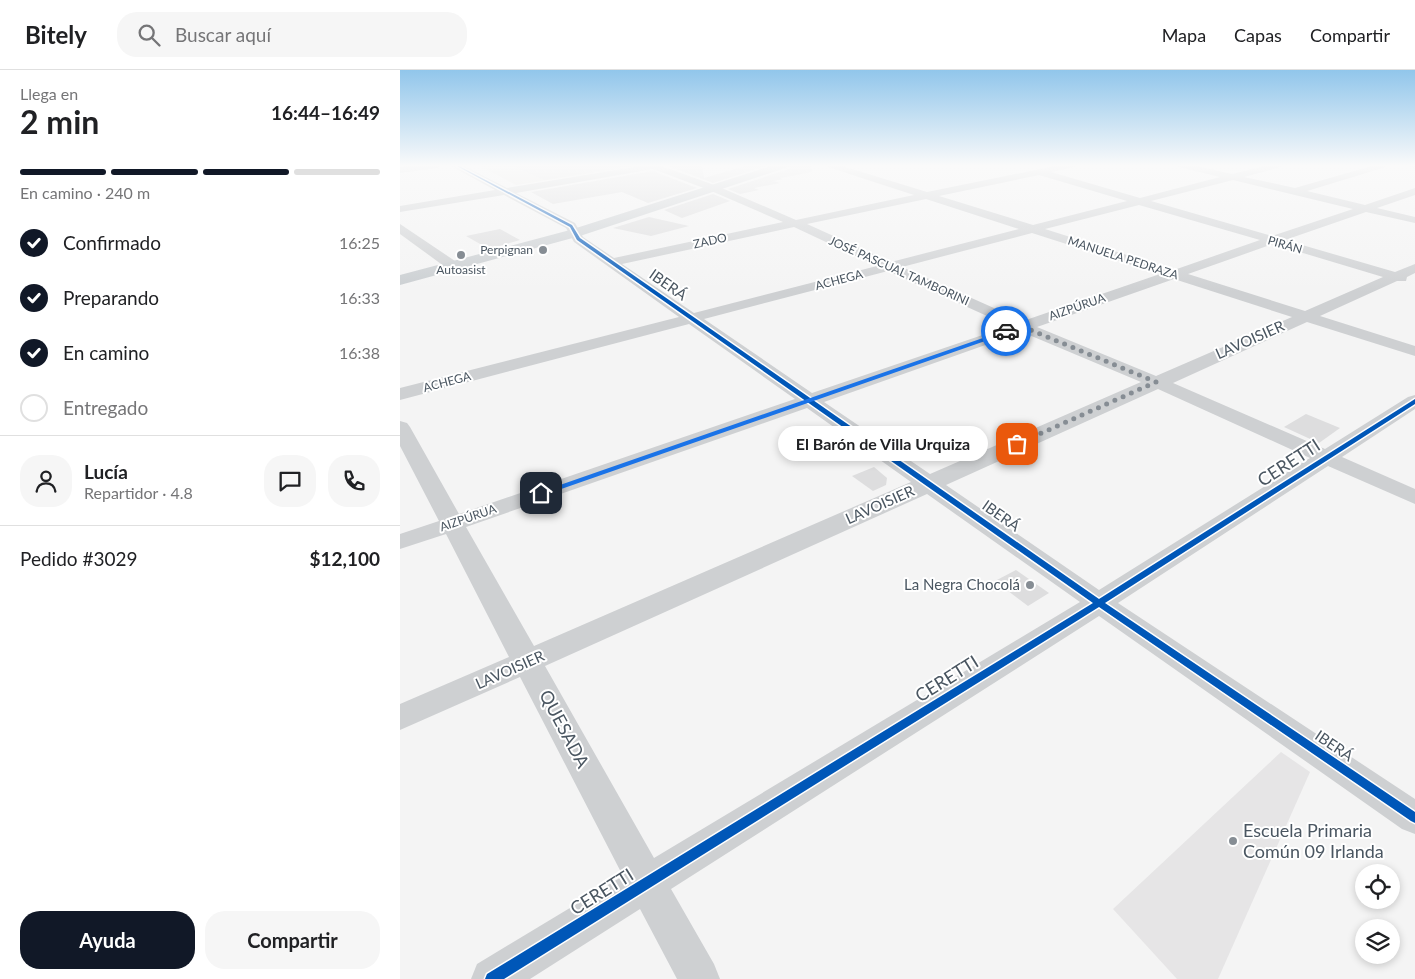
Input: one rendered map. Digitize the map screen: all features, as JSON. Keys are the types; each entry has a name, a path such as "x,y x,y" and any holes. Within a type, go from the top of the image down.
{"main road":[{"path":"400,280 575,233 653,207"}],"street":[{"name":"IBERÁ","path":"535,207 570,226 578,239 930,483 1099,603 1415,818"},
{"name":"JOSÉ PASCUAL TAMBORINI","path":"758,207 1021,326 1156,382 1415,497"},
{"name":"ZADO","path":"612,262 871,207"},
{"name":"MANUELA PEDRAZA","path":"963,207 1415,351"},
{"name":"ACHEGA","path":"400,394 1117,207"},
{"name":"PIRÁN","path":"1157,207 1272,241 1409,276"},
{"path":"1365,208 1415,220"},
{"name":"AIZPÚRUA","path":"400,542 1365,208"},
{"path":"400,228 453,266"},
{"name":"LAVOISIER","path":"400,718 1305,316 1409,276"},
{"name":"CERETTI","path":"492,979 1099,603 1415,401"},
{"name":"QUESADA","path":"400,427 699,979"}],"shaded area":[{"name":"Escuela Primaria Común 09 Irlanda","path":"1281,752 1310,772 1218,979 1177,979 1113,909"}],"building":[{"path":"672,207 712,207 682,218 664,210"},
{"path":"649,217 689,226 651,236 613,228"},
{"path":"500,229 520,240 489,249 466,236"},
{"path":"1306,414 1340,428 1319,443 1284,427"},
{"path":"874,467 887,478 886,485 873,491 852,476"},
{"path":"1016,570 1049,593 1028,606 995,581"}],"cycle path":[{"path":"536,207 571,226 578,239 1099,603 1415,818"},
{"path":"492,979 1099,603 1415,401"}],"way so far":[{"path":"1006,331 1021,326 1156,382 1017,444"}],"place":[{"name":"Perpignan","path":"543,250"},
{"name":"Autoasist","path":"461,255"},
{"name":"El Barón de Villa Urquiza","path":"1017,444"},
{"name":"La Negra Chocolá","path":"1030,585"},
{"name":"Escuela Primaria Común 09 Irlanda","path":"1233,841"}],"route":[{"path":"541,493 1006,331"}]}
